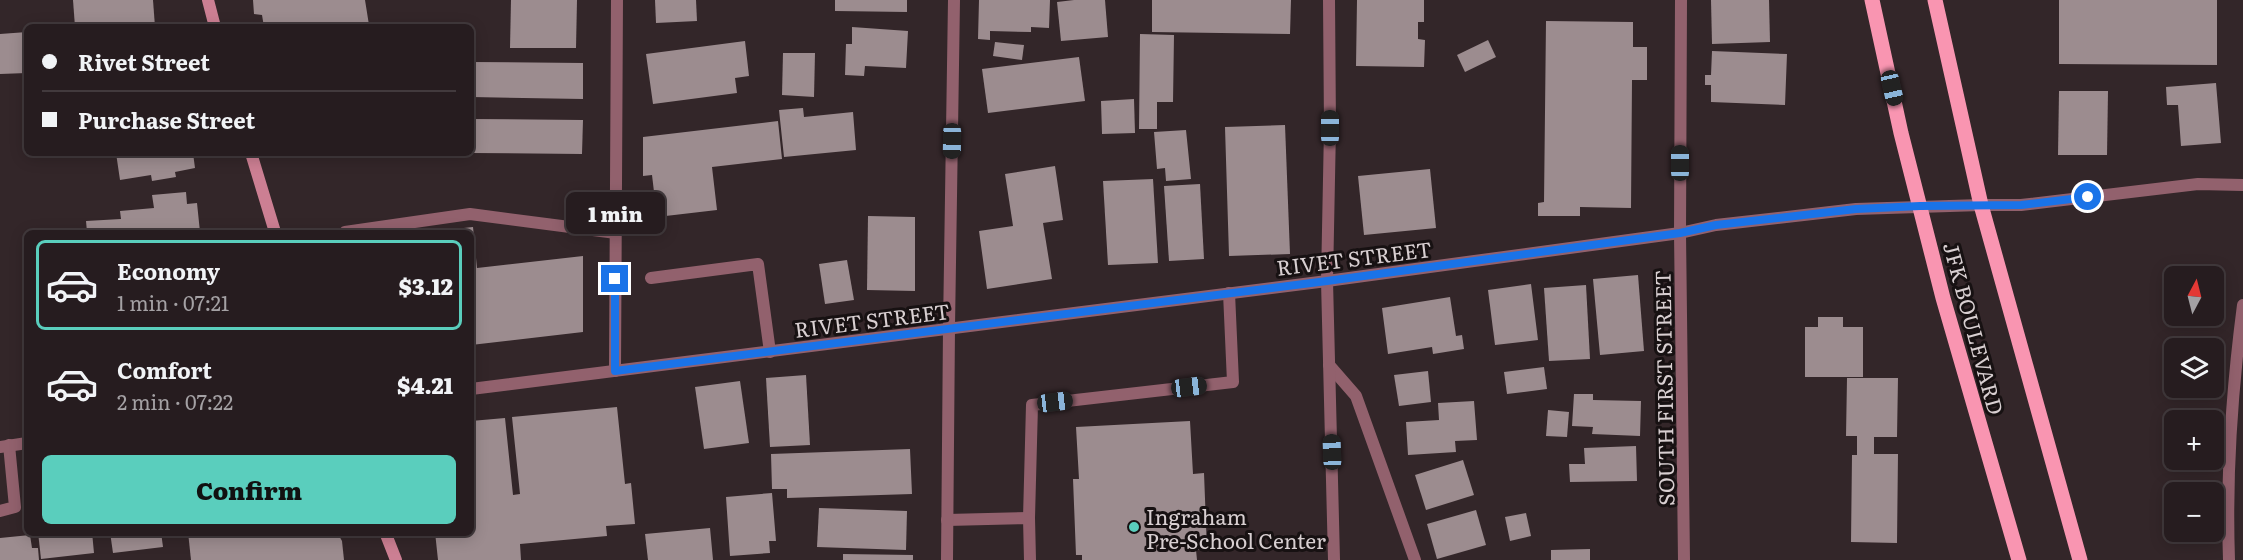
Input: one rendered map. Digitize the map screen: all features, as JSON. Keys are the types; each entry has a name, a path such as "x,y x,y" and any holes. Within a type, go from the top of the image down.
{"main road":[{"path":"208,0 214,24"},
{"name":"JFK BOULEVARD","path":"1872,0 1901,133 1943,298 2019,560"},
{"name":"JFK BOULEVARD","path":"1935,0 1981,205 2080,560"},
{"path":"252,156 274,230"},
{"path":"387,536 396,560"}],"street":[{"path":"615,371 617,0"},
{"path":"947,560 954,0"},
{"path":"1329,0 1330,128 1327,281 1334,560"},
{"name":"SOUTH FIRST STREET","path":"1681,0 1680,233 1684,560"},
{"name":"RIVET STREET","path":"474,389 1327,281 1680,233 1739,222 1856,209 2021,205 2198,184 2243,185"},
{"path":"378,230 470,214 616,232"},
{"path":"651,278 758,264 770,352"},
{"path":"1030,560 1032,405 1233,382 1229,293"},
{"path":"2229,560 2230,461 2243,304"},
{"path":"1329,365 1356,396 1415,560"},
{"path":"0,511 15,507 5,446 24,443"},
{"path":"947,520 1029,518"}],"building":[{"path":"73,0 153,0 155,24 75,24"},
{"path":"253,0 365,0 369,24 264,24 262,15 254,14"},
{"path":"511,0 577,0 576,48 510,48"},
{"path":"655,0 696,0 697,21 656,23"},
{"path":"835,0 907,0 907,12 835,11"},
{"path":"979,0 1050,0 1049,28 1031,27 1031,32 990,31 990,40 978,39"},
{"path":"1105,0 1108,37 1061,41 1057,2"},
{"path":"1152,0 1291,0 1290,34 1152,32"},
{"path":"1357,0 1424,0 1424,22 1418,22 1418,39 1425,40 1424,67 1356,66"},
{"path":"1711,0 1769,0 1770,42 1712,44"},
{"path":"2059,0 2217,0 2217,65 2059,64"},
{"path":"1546,21 1633,22 1633,47 1647,47 1647,80 1632,80 1631,208 1580,207 1580,216 1538,216 1538,203 1544,202"},
{"path":"852,27 908,31 906,68 865,66 864,76 845,75 846,44 852,44"},
{"path":"24,32 24,73 0,74 0,34"},
{"path":"1140,34 1174,35 1173,102 1157,102 1157,129 1139,129"},
{"path":"1488,40 1496,57 1465,72 1457,55"},
{"path":"745,41 749,76 735,78 737,93 653,104 646,54"},
{"path":"995,42 1024,45 1022,60 993,56"},
{"path":"1712,51 1787,54 1785,105 1711,102 1711,85 1705,85 1705,75 1711,75"},
{"path":"783,53 815,53 814,97 782,95"},
{"path":"1079,57 1085,101 988,113 982,69"},
{"path":"474,62 583,63 583,99 474,97"},
{"path":"2216,83 2221,143 2181,146 2178,105 2167,105 2166,87"},
{"path":"2059,91 2108,91 2107,155 2058,155"},
{"path":"1134,99 1135,133 1102,134 1101,101"},
{"path":"803,108 804,117 853,112 856,150 784,157 779,110"},
{"path":"474,119 583,120 582,154 474,153"},
{"path":"778,121 782,159 712,167 717,210 657,217 652,175 643,176 643,137"},
{"path":"1285,125 1290,254 1229,256 1225,127"},
{"path":"1186,130 1191,179 1166,181 1165,168 1157,169 1154,132"},
{"path":"116,156 193,156 195,168 175,172 176,177 152,181 151,175 120,180"},
{"path":"1055,166 1063,220 1043,223 1052,279 987,289 979,231 1013,226 1005,174"},
{"path":"1430,169 1436,228 1364,235 1358,176"},
{"path":"1153,179 1158,263 1108,265 1103,181"},
{"path":"1200,184 1204,259 1169,261 1164,186"},
{"path":"186,192 187,204 197,203 200,230 87,230 86,221 121,219 120,211 154,208 152,195"},
{"path":"868,216 915,217 915,291 867,290"},
{"path":"473,227 473,230 445,230"},
{"path":"474,237 477,268 583,256 583,332 474,345"},
{"path":"847,260 854,300 825,304 819,264"},
{"path":"1638,275 1644,351 1600,355 1593,279"},
{"path":"1531,284 1538,340 1495,345 1488,290"},
{"path":"1586,285 1590,359 1549,361 1544,288"},
{"path":"1450,297 1456,336 1462,335 1464,349 1433,354 1432,347 1388,354 1382,308"},
{"path":"1818,317 1843,317 1843,327 1863,327 1863,377 1805,377 1805,327 1818,327"},
{"path":"1544,367 1547,389 1507,394 1504,372"},
{"path":"1428,371 1431,402 1399,406 1394,375"},
{"path":"806,375 810,445 770,447 766,378"},
{"path":"1847,378 1898,378 1897,437 1874,437 1874,454 1898,454 1897,543 1851,542 1852,455 1857,455 1857,436 1846,436"},
{"path":"740,381 749,443 704,449 695,387"},
{"path":"1574,394 1593,394 1593,400 1641,401 1640,436 1592,434 1593,427 1572,426"},
{"path":"1474,401 1477,440 1455,441 1456,452 1408,455 1406,422 1439,420 1438,403"},
{"path":"617,407 625,484 631,483 635,524 606,526 607,536 520,544 521,560 438,560 435,536 474,536 474,421 505,418 513,495 520,494 512,417"},
{"path":"1548,410 1569,412 1567,437 1546,436"},
{"path":"1190,421 1193,474 1204,473 1207,550 1196,550 1197,560 1082,560 1082,555 1076,555 1073,479 1079,479 1076,427"},
{"path":"1636,446 1637,481 1570,482 1569,464 1585,464 1584,448"},
{"path":"910,449 912,494 787,498 787,489 772,489 771,454"},
{"path":"1463,460 1474,495 1426,510 1415,475"},
{"path":"772,493 776,541 769,541 770,553 730,556 726,497"},
{"path":"819,508 907,511 906,550 817,547"},
{"path":"1476,510 1486,545 1437,559 1427,524"},
{"path":"1526,513 1531,536 1510,541 1505,517"},
{"path":"710,528 713,560 648,560 645,534"},
{"path":"30,536 32,548 38,548 39,560 0,560 0,538"},
{"path":"38,536 92,536 94,553 41,559"},
{"path":"111,536 162,536 163,547 113,553"},
{"path":"188,536 339,536 344,560 191,560"},
{"path":"1590,549 1590,560 1551,560 1551,550"},
{"path":"843,554 913,555 913,560 843,560"}],"place":[{"name":"Ingraham Pre-School Center","path":"1134,527"}],"route":[{"path":"615,279 615,371 1327,281 1680,233 1716,225 1856,209 2021,205 2088,197"}]}
